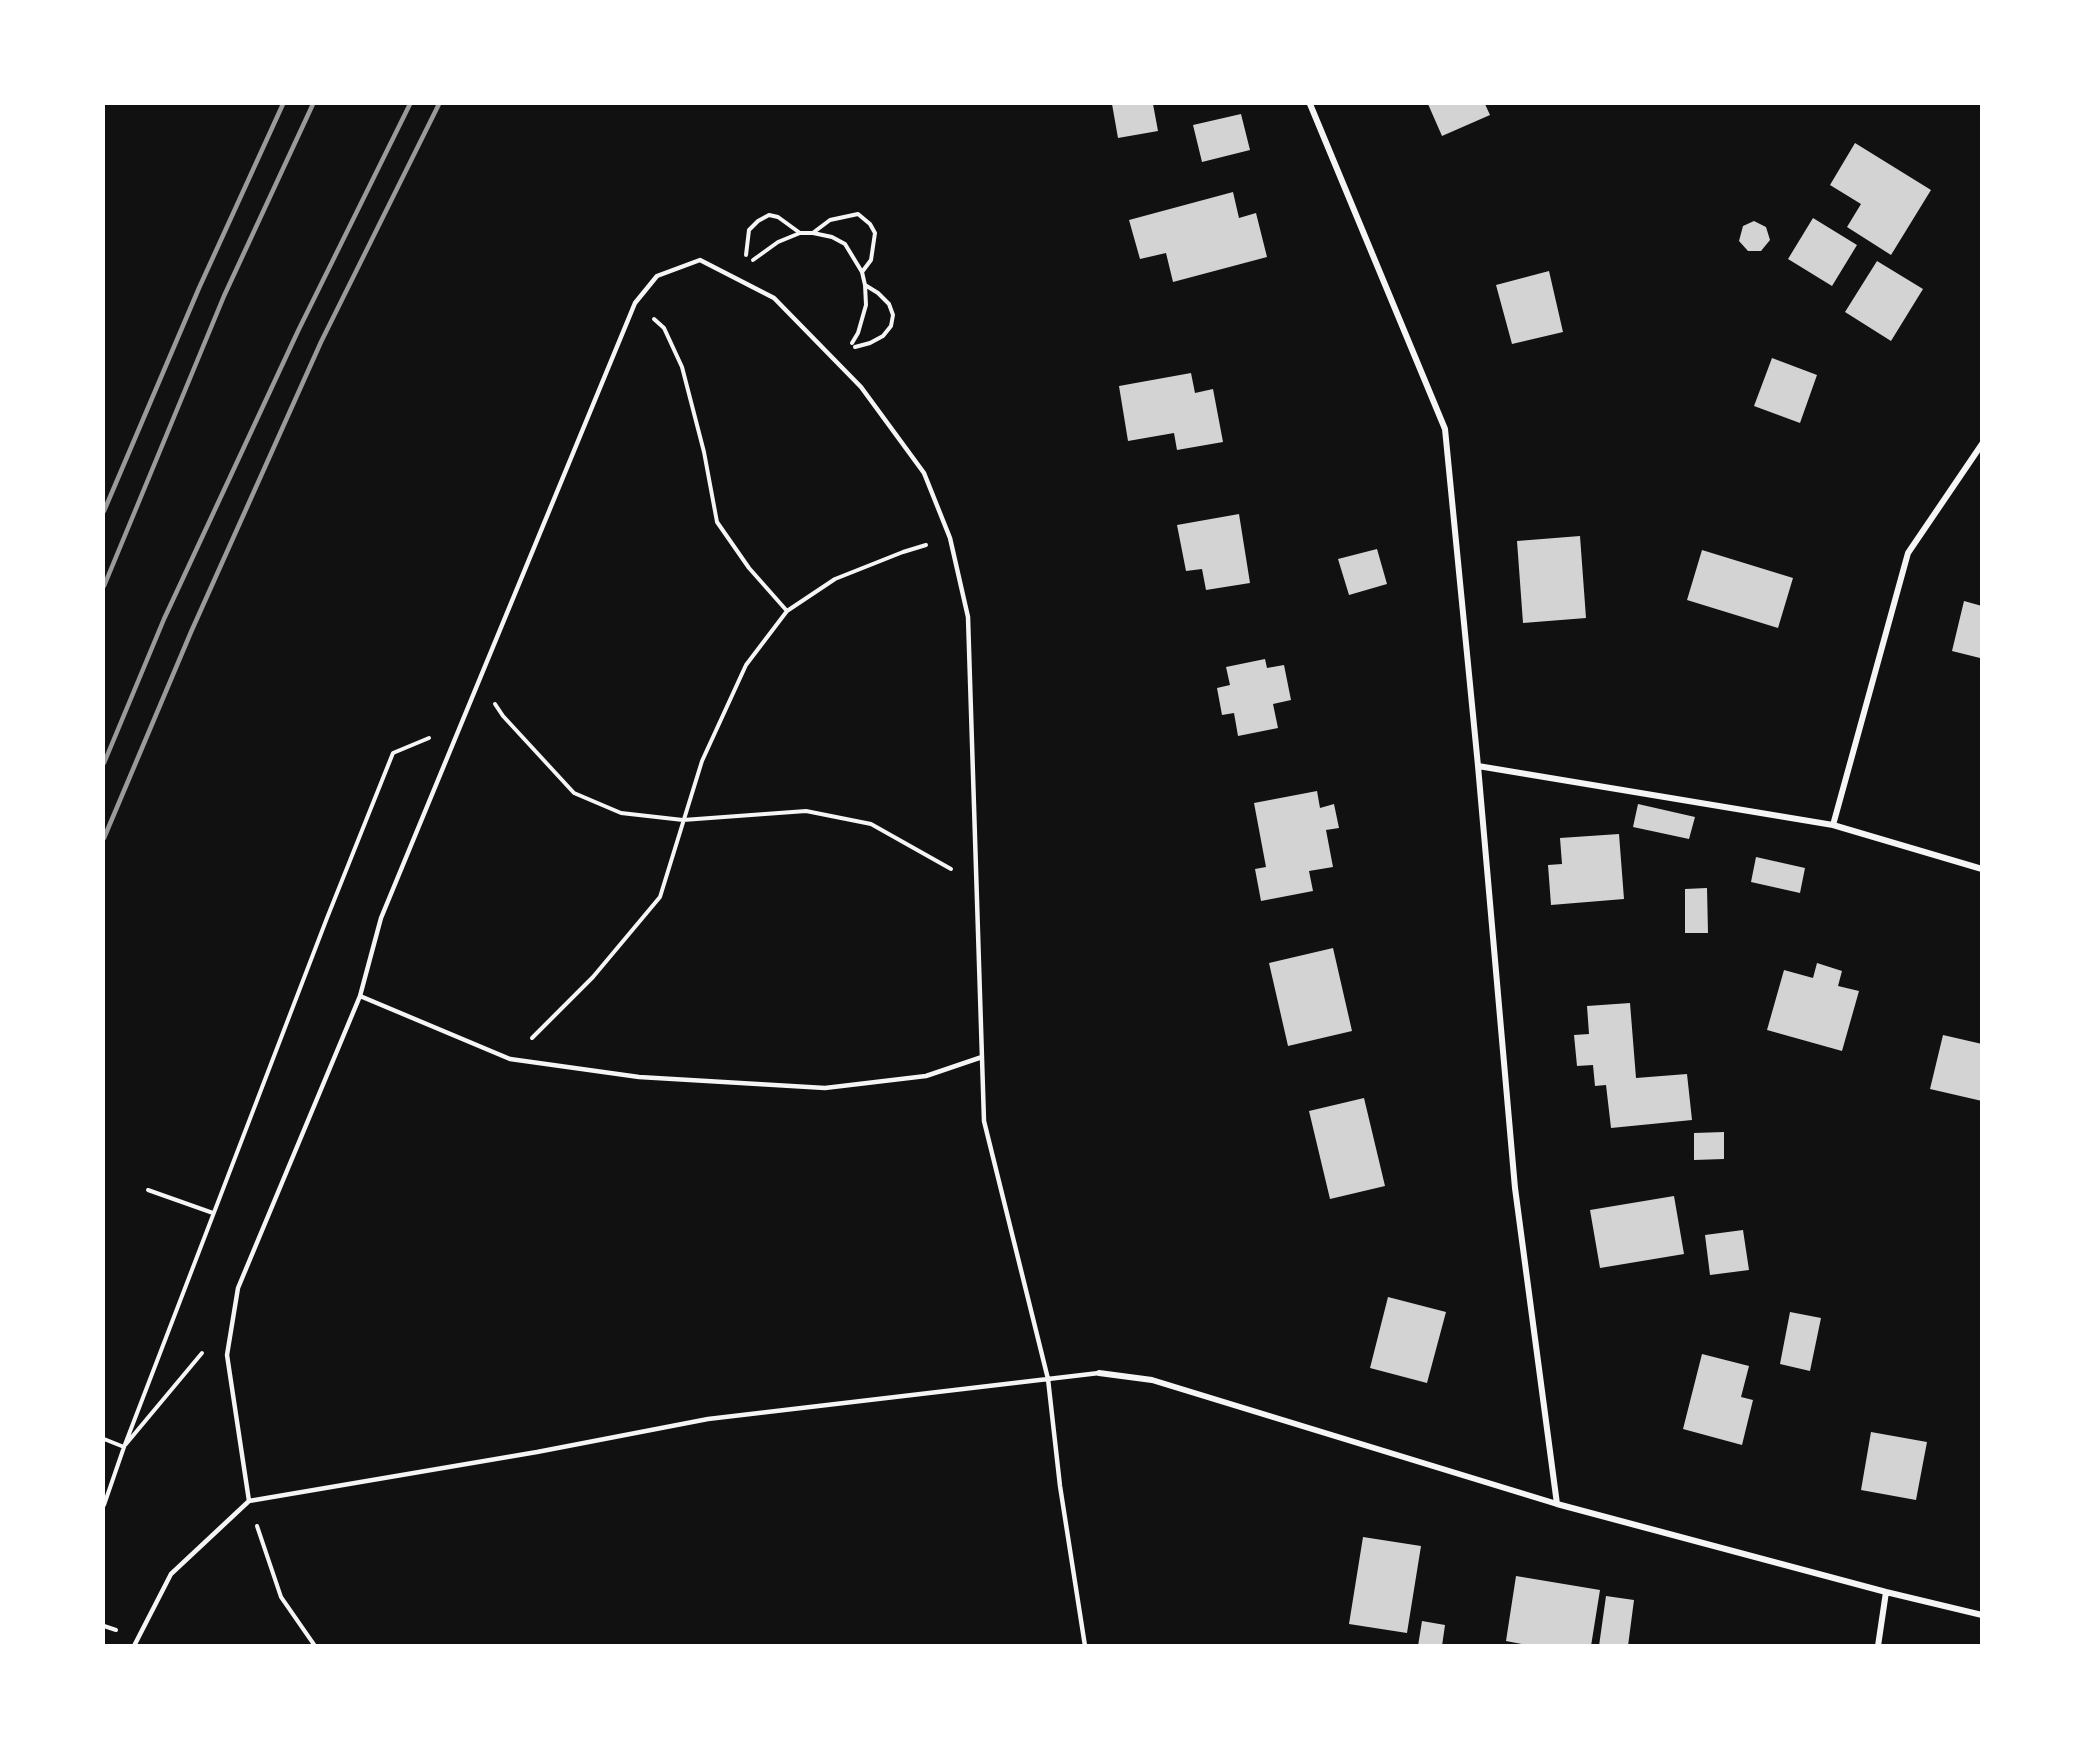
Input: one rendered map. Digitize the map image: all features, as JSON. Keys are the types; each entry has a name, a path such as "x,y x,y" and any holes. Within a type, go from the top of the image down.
{"street":[{"path":"1310,104 1445,429 1478,766 1515,1188 1557,1504"},
{"path":"1833,825 1908,553 1982,444"},
{"path":"1478,766 1833,825 1982,869"},
{"path":"1099,1373 1152,1380 1557,1504 1886,1592 1982,1615"},
{"path":"1878,1646 1886,1592"}],"lane":[{"path":"249,1501 227,1355 238,1288 360,996 381,918 635,303 657,276 700,260 774,298 861,387 924,473 950,538 968,617 984,1121 1048,1379 1060,1486 1085,1646"},
{"path":"360,996 510,1059 639,1077 825,1089 926,1076 982,1057"},
{"path":"134,1646 171,1574 249,1501 537,1452 708,1419 1099,1373"}],"path":[{"path":"813,233 830,220 858,214 870,224 875,233 871,260 862,272"},
{"path":"746,267 749,230 758,220 769,215 778,217 800,233"},
{"path":"736,278 756,257 778,242 800,233 832,237 844,244 862,272 866,305 858,333 849,348 870,343 883,336 891,326 893,315 889,304 865,285"},
{"path":"635,303 664,328 682,367 704,452 717,522 749,568 787,611"},
{"path":"510,1059 593,977 660,897 702,761 746,665 787,611 835,579 903,552 950,538"},
{"path":"479,681 503,716 574,793 621,813 683,820 806,811 871,824 976,884"},
{"path":"104,1505 124,1446 213,1213 393,753 460,726"},
{"path":"148,1190 213,1213"},
{"path":"124,1446 204,1350"},
{"path":"104,1440 124,1446"},
{"path":"249,1501 281,1597 315,1646"}],"building":[{"path":"1112,104 1153,104 1158,131 1118,138"},
{"path":"1428,104 1485,104 1490,115 1442,136"},
{"path":"1241,114 1250,150 1202,162 1193,125"},
{"path":"1855,143 1931,190 1891,255 1847,227 1861,204 1830,185"},
{"path":"1233,192 1239,218 1256,213 1267,257 1173,282 1166,253 1140,259 1129,220"},
{"path":"1813,218 1857,245 1832,286 1788,259"},
{"path":"1754,221 1766,227 1770,240 1761,251 1748,251 1739,241 1743,226"},
{"path":"1877,261 1923,289 1891,341 1845,312"},
{"path":"1549,271 1563,332 1512,344 1496,285"},
{"path":"1772,358 1817,375 1800,423 1754,406"},
{"path":"1191,373 1195,393 1213,389 1223,442 1177,450 1174,433 1128,441 1119,386"},
{"path":"1239,514 1250,583 1206,590 1202,569 1186,571 1177,525"},
{"path":"1580,536 1586,618 1523,623 1517,541"},
{"path":"1377,549 1387,584 1349,595 1338,559"},
{"path":"1702,550 1793,578 1778,628 1687,600"},
{"path":"1964,601 1982,606 1980,658 1952,651"},
{"path":"1265,659 1267,668 1284,665 1291,700 1273,704 1278,728 1238,736 1234,713 1222,715 1217,688 1230,685 1226,667"},
{"path":"1317,791 1320,808 1334,804 1339,828 1326,830 1333,867 1309,871 1313,891 1261,901 1255,869 1266,867 1254,803"},
{"path":"1638,804 1695,817 1689,839 1633,827"},
{"path":"1619,834 1624,899 1551,905 1548,865 1562,864 1560,838"},
{"path":"1756,857 1805,868 1800,893 1751,882"},
{"path":"1707,888 1708,933 1685,933 1685,889"},
{"path":"1333,948 1352,1031 1288,1046 1269,963"},
{"path":"1817,963 1842,971 1838,986 1859,991 1842,1051 1767,1030 1784,970 1813,978"},
{"path":"1630,1003 1636,1078 1687,1074 1692,1120 1611,1128 1606,1085 1595,1086 1593,1065 1577,1066 1574,1035 1589,1034 1587,1006"},
{"path":"1943,1035 1982,1044 1982,1101 1930,1089"},
{"path":"1364,1098 1385,1186 1330,1199 1309,1111"},
{"path":"1724,1132 1724,1159 1694,1160 1694,1133"},
{"path":"1674,1196 1684,1254 1600,1268 1590,1210"},
{"path":"1743,1230 1749,1270 1710,1275 1705,1235"},
{"path":"1388,1297 1446,1312 1427,1383 1370,1368"},
{"path":"1790,1312 1821,1318 1810,1371 1780,1364"},
{"path":"1702,1354 1749,1366 1741,1397 1753,1400 1742,1445 1683,1429"},
{"path":"1871,1432 1927,1442 1916,1500 1861,1490"},
{"path":"1363,1537 1421,1546 1407,1633 1349,1624"},
{"path":"1516,1576 1600,1590 1591,1646 1532,1646 1506,1641"},
{"path":"1606,1596 1634,1600 1628,1646 1599,1646"},
{"path":"1422,1621 1445,1625 1442,1646 1418,1646"}],"railway":[{"path":"104,511 199,288 283,104"},
{"path":"104,586 224,296 313,104"},
{"path":"104,763 164,619 298,331 410,104"},
{"path":"104,838 191,632 321,342 439,104"}]}
